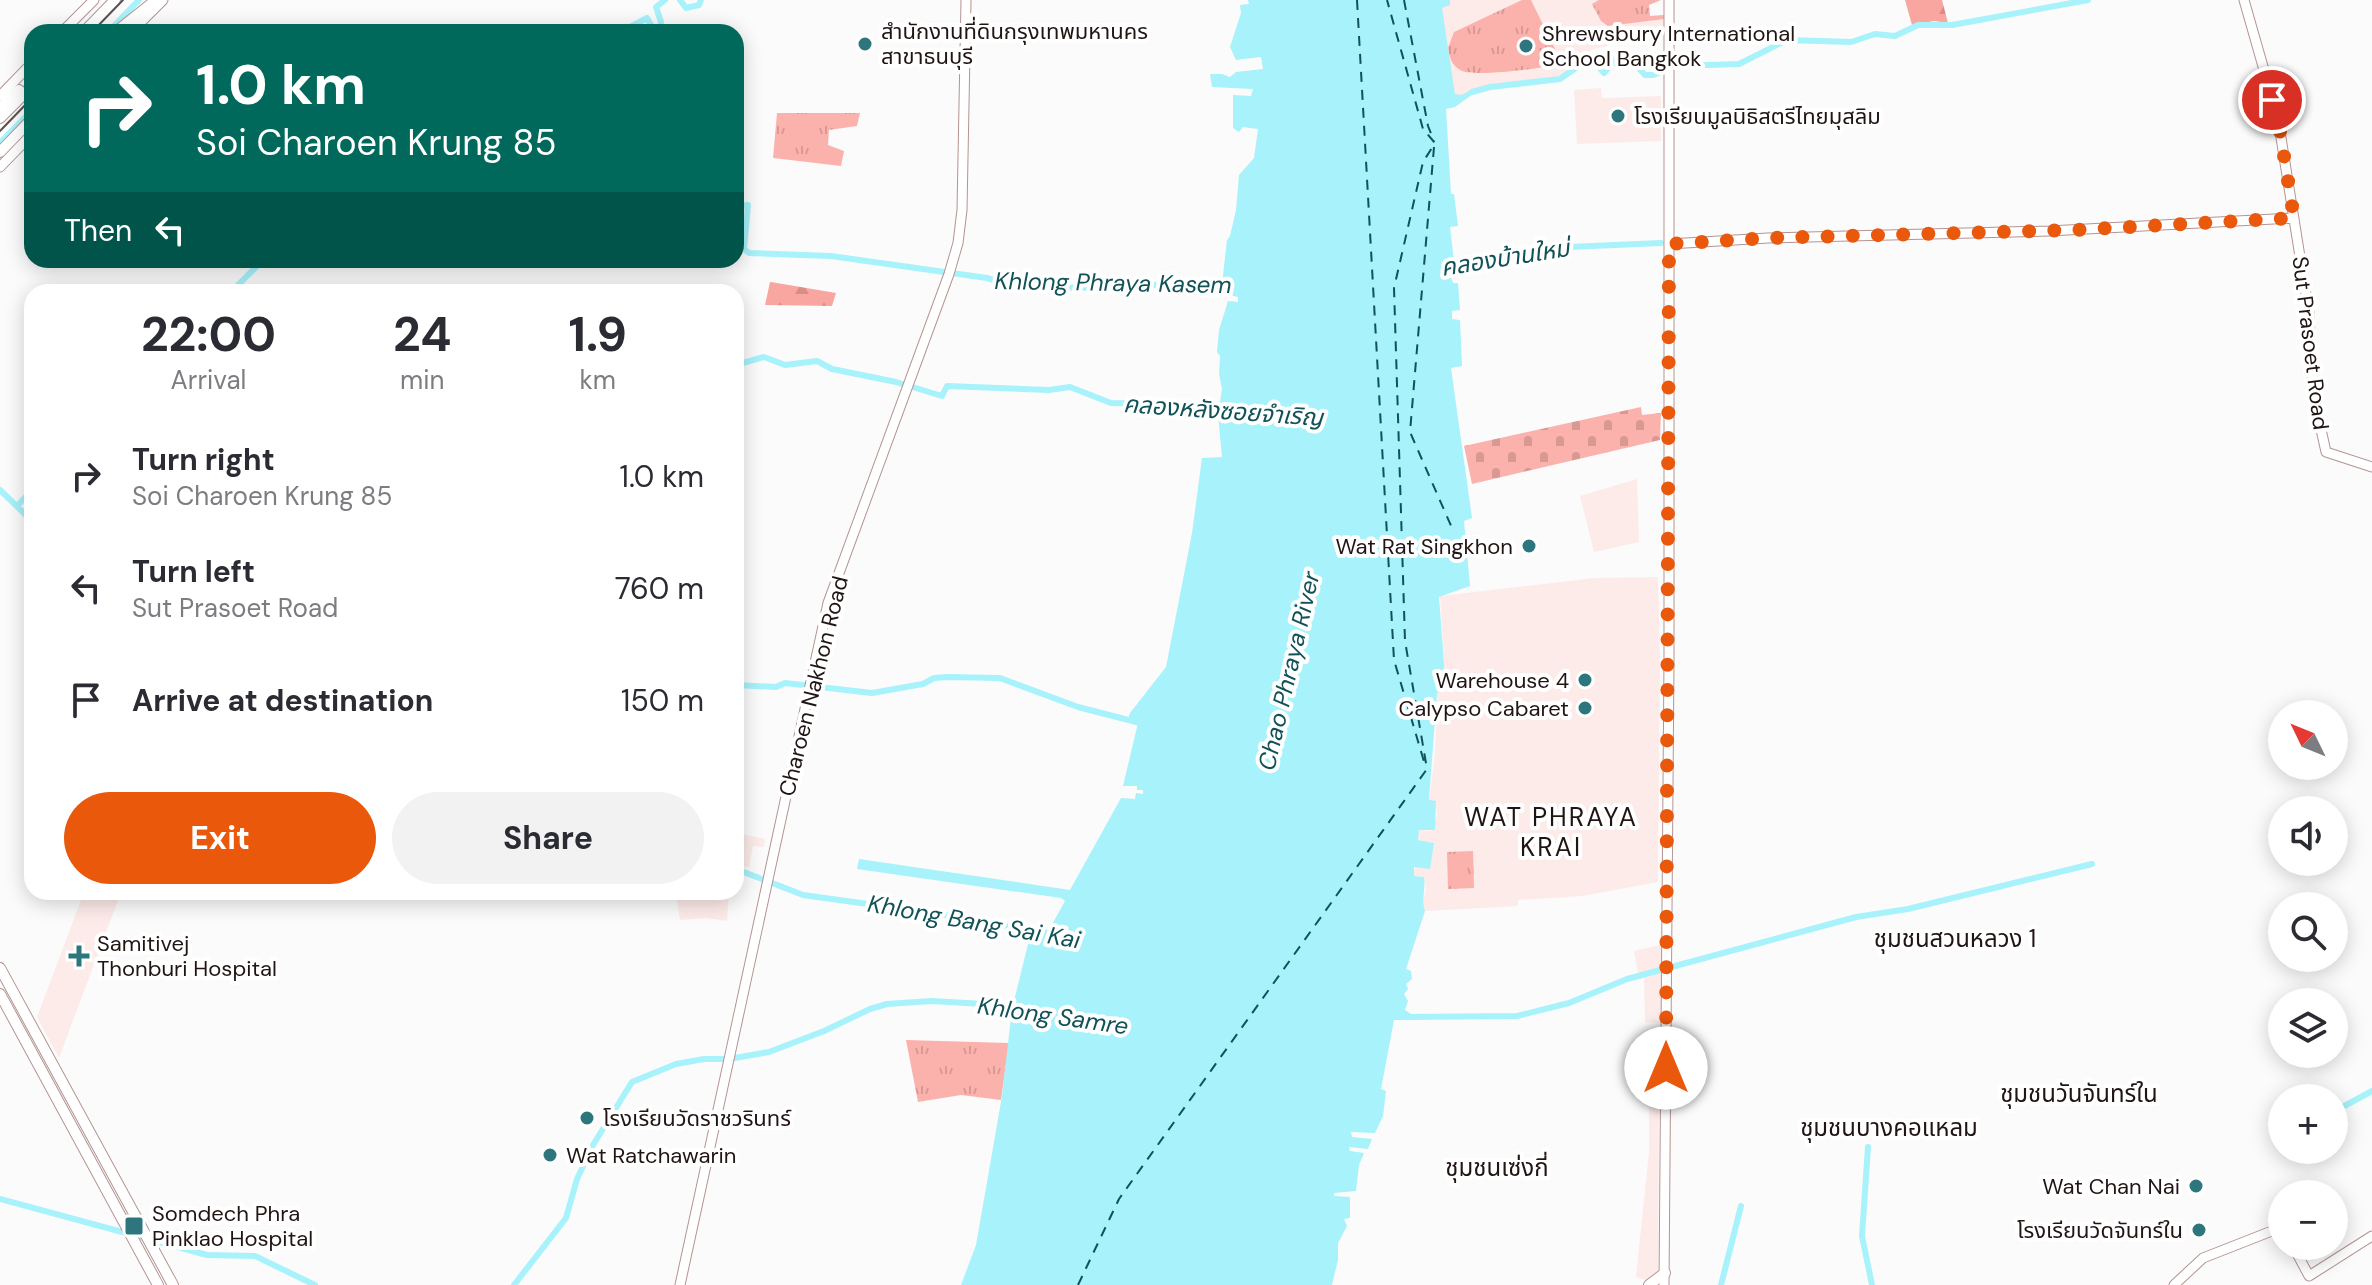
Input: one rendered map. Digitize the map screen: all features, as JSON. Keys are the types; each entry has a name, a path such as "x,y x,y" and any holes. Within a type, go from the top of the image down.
{"main road":[{"path":"70,24 94,0"},
{"path":"92,24 115,0"},
{"path":"123,24 146,0"},
{"path":"125,24 156,0"},
{"path":"139,24 163,0"},
{"name":"Charoen Nakhon Road","path":"680,1285 828,603 958,243 962,210 966,0"},
{"path":"1664,1285 1669,0"},
{"name":"Sut Prasoet Road","path":"2244,0 2278,119 2309,313 2313,393 2326,452 2372,467"},
{"path":"0,96 24,71"},
{"path":"0,108 24,86"},
{"path":"0,118 24,94"},
{"path":"0,155 24,131"},
{"path":"0,167 24,133"},
{"path":"1669,244 1768,238 2062,231 2294,218"},
{"path":"0,968 3,989 158,1285"},
{"path":"3,989 173,1285"},
{"path":"2174,1285 2203,1258 2268,1232"},
{"path":"2348,1251 2372,1236"},
{"path":"2300,1260 2309,1276 2334,1260"},
{"path":"1649,1285 1665,1273"}],"shaded area":[{"name":"Shrewsbury International School Bangkok","path":"1439,0 1661,0 1649,5 1650,16 1664,15 1665,26 1624,33 1621,42 1591,50 1590,55 1563,76 1492,84 1455,95"},
{"name":"โรงเรียนมูลนิธิสตรีไทยมุสลิม","path":"1601,88 1602,98 1661,96 1661,141 1577,144 1574,90"},
{"path":"1637,479 1639,542 1594,552 1580,496"},
{"path":"1658,577 1658,882 1582,896 1518,900 1518,906 1425,911 1424,877 1413,876 1415,867 1430,868 1434,843 1418,840 1419,830 1431,831 1437,816 1436,801 1429,801 1435,753 1437,692 1440,691 1441,677 1445,677 1440,596 1595,578"},
{"path":"744,835 765,839 764,847 753,846 749,867 744,866"},
{"name":"Samitivej Thonburi Hospital","path":"81,900 118,900 59,1058 37,1017"},
{"path":"677,900 728,900 727,921 706,918 680,920"},
{"path":"1664,944 1663,1023 1645,1022 1644,978 1639,979 1634,951"},
{"path":"1649,1050 1659,1050 1658,1276 1650,1281 1636,1277 1649,1152"}],"green space":[{"path":"1522,0 1531,0 1557,53 1557,65 1478,73 1455,66 1448,48 1454,32"},
{"path":"1599,0 1661,0 1649,5 1650,16 1664,15 1664,19 1608,26 1601,21 1592,4"},
{"path":"1604,0 1624,0 1629,8 1605,22 1596,5"},
{"path":"1905,0 1942,0 1948,23 1934,21 1912,25"},
{"path":"777,113 860,113 857,126 829,130 828,145 844,151 841,166 773,158"},
{"path":"770,282 836,293 832,306 765,305"},
{"path":"1641,407 1642,415 1661,413 1660,440 1472,484 1464,446"},
{"path":"1473,851 1474,888 1448,889 1447,852"},
{"path":"906,1040 1009,1043 1001,1100 961,1095 918,1102"}],"water":[{"name":"Chao Phraya River","path":"1248,0 1450,0 1450,5 1442,8 1455,94 1461,95 1475,88 1477,91 1455,107 1446,109 1451,194 1454,194 1458,226 1450,227 1454,262 1475,260 1475,272 1451,277 1453,283 1458,283 1460,310 1452,311 1452,319 1460,320 1462,366 1451,368 1472,518 1464,521 1470,586 1439,597 1445,677 1441,678 1437,693 1429,800 1436,801 1435,830 1419,830 1418,840 1434,843 1430,869 1414,867 1414,876 1424,877 1425,911 1406,969 1411,971 1412,979 1406,984 1408,989 1404,994 1408,1001 1405,1010 1411,1014 1411,1020 1394,1020 1381,1089 1386,1091 1383,1116 1375,1133 1351,1132 1352,1137 1372,1139 1368,1149 1349,1147 1350,1151 1364,1153 1359,1165 1356,1191 1334,1193 1334,1196 1350,1197 1350,1218 1344,1219 1347,1226 1338,1243 1338,1260 1332,1285 961,1285 976,1245 1002,1096 1012,1009 1030,936 1041,937 1043,930 1049,930 1065,901 857,869 859,859 1070,890 1121,798 1135,799 1136,793 1143,794 1137,786 1123,786 1138,723 1128,719 1166,667 1192,533 1202,458 1222,457 1218,415 1222,389 1220,356 1217,352 1219,330 1228,301 1238,302 1238,297 1221,293 1239,175 1254,158 1258,129 1243,127 1239,132 1233,128 1233,95 1251,96 1253,89 1212,87 1210,74 1230,77 1236,72 1263,69 1261,57 1236,60 1230,47 1241,13 1240,5 1249,4"}],"waterway":[{"path":"116,24 139,0"},
{"path":"661,24 656,7 665,0"},
{"path":"680,0 686,8 699,5 701,0"},
{"path":"1472,92 1560,79 1590,58 1604,73 1618,57 1627,55 1645,75 1653,75 1677,66 1739,64 1787,40 1851,42 1875,34 1895,36 1918,25 1952,25 2088,0"},
{"path":"636,24 647,18 650,24"},
{"path":"0,143 24,118"},
{"name":"Khlong Phraya Kasem","path":"744,205 748,205 744,249"},
{"name":"คลองบ้านใหม่","path":"1468,265 1489,256 1568,247 1661,243"},
{"name":"Khlong Phraya Kasem","path":"744,249 749,253 831,256 987,278 1018,287 1227,285"},
{"path":"239,284 255,268"},
{"name":"คลองหลังซอยจำเริญ","path":"744,363 764,357 785,365 817,361 832,369 896,382 942,396 947,386 1049,390 1070,387 1111,403 1225,411"},
{"name":"Khlong Bang Sai Kai","path":"0,490 24,513"},
{"path":"17,506 24,499"},
{"path":"744,685 776,687 785,683 872,693 923,684 934,678 1000,678 1078,707 1144,724"},
{"path":"1405,1017 1517,1016 1569,1003 1627,979 1856,917 1908,909 2092,864"},
{"name":"Khlong Bang Sai Kai","path":"744,872 803,895 1048,933"},
{"name":"Khlong Samre","path":"514,1285 566,1218 577,1179 593,1145 632,1082 676,1064 769,1052 887,1004 932,1001 1020,1006"},
{"path":"2348,1104 2372,1091"},
{"path":"1868,1147 1862,1236 1872,1285"},
{"name":"Khlong Samre","path":"0,1199 207,1255 255,1256 315,1285"},
{"path":"1721,1285 1741,1206"}],"ferry route":[{"path":"1357,0 1394,660 1425,765"},
{"path":"1078,1285 1119,1199 1427,769 1405,641 1394,288 1423,162 1435,143 1423,129 1387,0"},
{"path":"1404,0 1428,126 1434,141"},
{"path":"1434,147 1410,432 1452,528"}],"railway":[{"path":"100,24 123,0"},
{"path":"0,131 24,106"}],"place":[{"name":"สํานักงานที่ดินกรุงเทพมหานคร สาขาธนบุรี","path":"865,44"},
{"name":"Shrewsbury International School Bangkok","path":"1526,46"},
{"name":"โรงเรียนมูลนิธิสตรีไทยมุสลิม","path":"1618,116"},
{"name":"Wat Rat Singkhon","path":"1529,546"},
{"name":"Warehouse 4","path":"1585,680"},
{"name":"Calypso Cabaret","path":"1585,708"},
{"name":"Samitivej Thonburi Hospital","path":"79,956"},
{"name":"โรงเรียนวัดราชวรินทร์","path":"587,1118"},
{"name":"Wat Ratchawarin","path":"550,1155"},
{"name":"Wat Chan Nai","path":"2196,1186"},
{"name":"Somdech Phra Pinklao Hospital","path":"134,1226"},
{"name":"โรงเรียนวัดจันทร์ใน","path":"2199,1230"}],"district":[{"name":"WAT PHRAYA KRAI","path":"1551,832"},
{"name":"ชุมชนสวนหลวง 1","path":"1955,939"},
{"name":"ชุมชนวันจันทร์ใน","path":"2079,1094"},
{"name":"ชุมชนบางคอแหลม","path":"1889,1128"},
{"name":"ชุมชนเซ่งกี่","path":"1497,1168"}],"route":[{"path":"1666,1068 1669,244 1768,238 2197,225 2294,218 2278,119 2272,100"}]}
